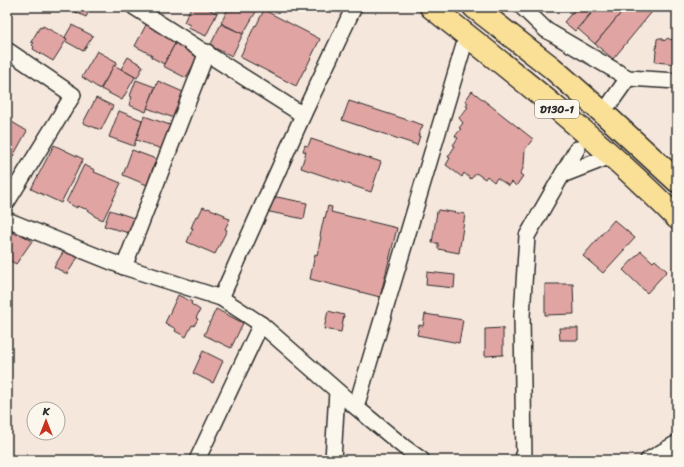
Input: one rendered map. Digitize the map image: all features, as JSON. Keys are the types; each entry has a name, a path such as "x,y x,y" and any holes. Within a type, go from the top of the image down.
{"highway":[{"name":"D130-1","path":"431,7 526,82 640,181 677,218"},
{"name":"D130-1","path":"474,7 551,67 602,111 677,181"}],"street":[{"path":"134,7 206,52 302,116"},
{"path":"221,298 302,116 354,7"},
{"path":"522,7 546,30 628,78 677,81"},
{"path":"356,407 467,35"},
{"path":"7,50 73,95 7,202"},
{"path":"124,266 206,52"},
{"path":"611,102 628,78"},
{"path":"524,460 522,316 527,236 577,149"},
{"path":"562,175 611,156"},
{"path":"7,220 124,266 221,298 261,324 337,391 404,447 422,460"},
{"path":"197,460 261,324"},
{"path":"333,460 337,391"},
{"path":"648,460 677,443"}],"building":[{"path":"65,7 91,7 86,17"},
{"path":"191,7 204,7 217,13 206,36 188,28 190,25 184,22"},
{"path":"229,7 250,7 257,10 243,34 221,23"},
{"path":"577,7 596,7 575,31 564,22"},
{"path":"597,7 626,7 595,44 578,29"},
{"path":"626,7 656,7 613,59 595,44"},
{"path":"264,10 320,39 296,86 240,57"},
{"path":"147,23 178,38 164,64 151,57 152,55 135,46"},
{"path":"221,24 243,34 232,56 210,46"},
{"path":"72,25 93,36 83,51 65,41 67,39 65,37"},
{"path":"43,26 67,39 53,61 33,49 34,47 32,45 34,43 31,42 40,27 42,28"},
{"path":"178,38 201,51 186,78 163,66"},
{"path":"662,38 664,41 668,38 671,40 677,39 677,64 655,62 657,39"},
{"path":"97,51 117,62 100,89 82,77"},
{"path":"128,57 143,66 137,78 121,69"},
{"path":"114,65 135,77 122,100 101,89"},
{"path":"136,80 155,87 146,112 129,105 132,97 130,96"},
{"path":"158,81 183,92 174,118 147,108"},
{"path":"472,91 533,139 525,149 524,165 523,164 523,169 520,174 523,176 516,186 512,182 509,186 497,178 494,182 487,176 485,179 476,173 471,179 464,173 462,177 446,165 450,158 448,157 455,146 453,145 458,138 455,136 461,129 459,128 463,123 459,118 468,107 466,106 468,103 465,101"},
{"path":"96,98 113,106 101,130 83,123"},
{"path":"349,101 423,125 418,136 420,136 417,145 342,120"},
{"path":"119,111 142,120 134,146 109,137"},
{"path":"144,116 170,125 162,149 136,140"},
{"path":"7,119 27,131 12,158 7,156"},
{"path":"311,139 381,162 371,192 301,168 306,152 303,151 305,145 308,146"},
{"path":"54,145 83,159 61,203 31,189"},
{"path":"132,150 156,159 147,185 123,175"},
{"path":"84,165 95,170 94,172 121,183 103,220 94,216 94,214 86,209 77,206 77,208 66,202"},
{"path":"267,195 307,203 304,219 265,211"},
{"path":"328,206 332,207 331,212 397,228 380,297 310,279 315,254 317,255 324,217 325,218"},
{"path":"203,207 225,215 224,217 230,219 225,229 227,230 215,254 187,242 196,216 198,217"},
{"path":"110,210 134,218 129,233 104,226"},
{"path":"438,210 465,214 459,253 438,249 438,243 432,243"},
{"path":"614,220 635,238 603,273 583,256"},
{"path":"7,228 17,235 19,233 32,241 16,264 7,259"},
{"path":"65,249 78,257 67,274 54,267"},
{"path":"641,251 653,262 655,260 667,271 647,293 623,270"},
{"path":"427,272 455,275 454,288 426,285"},
{"path":"545,284 573,284 574,314 545,315"},
{"path":"178,295 192,302 191,304 200,310 196,318 198,319 194,326 192,325 186,337 165,323"},
{"path":"216,309 243,323 231,348 204,335"},
{"path":"328,311 344,315 341,332 324,329"},
{"path":"425,314 463,320 459,343 417,335 419,325 423,326"},
{"path":"503,328 503,355 485,356 485,329"},
{"path":"559,328 578,328 578,340 560,340"},
{"path":"203,351 223,361 213,383 193,373"}]}
